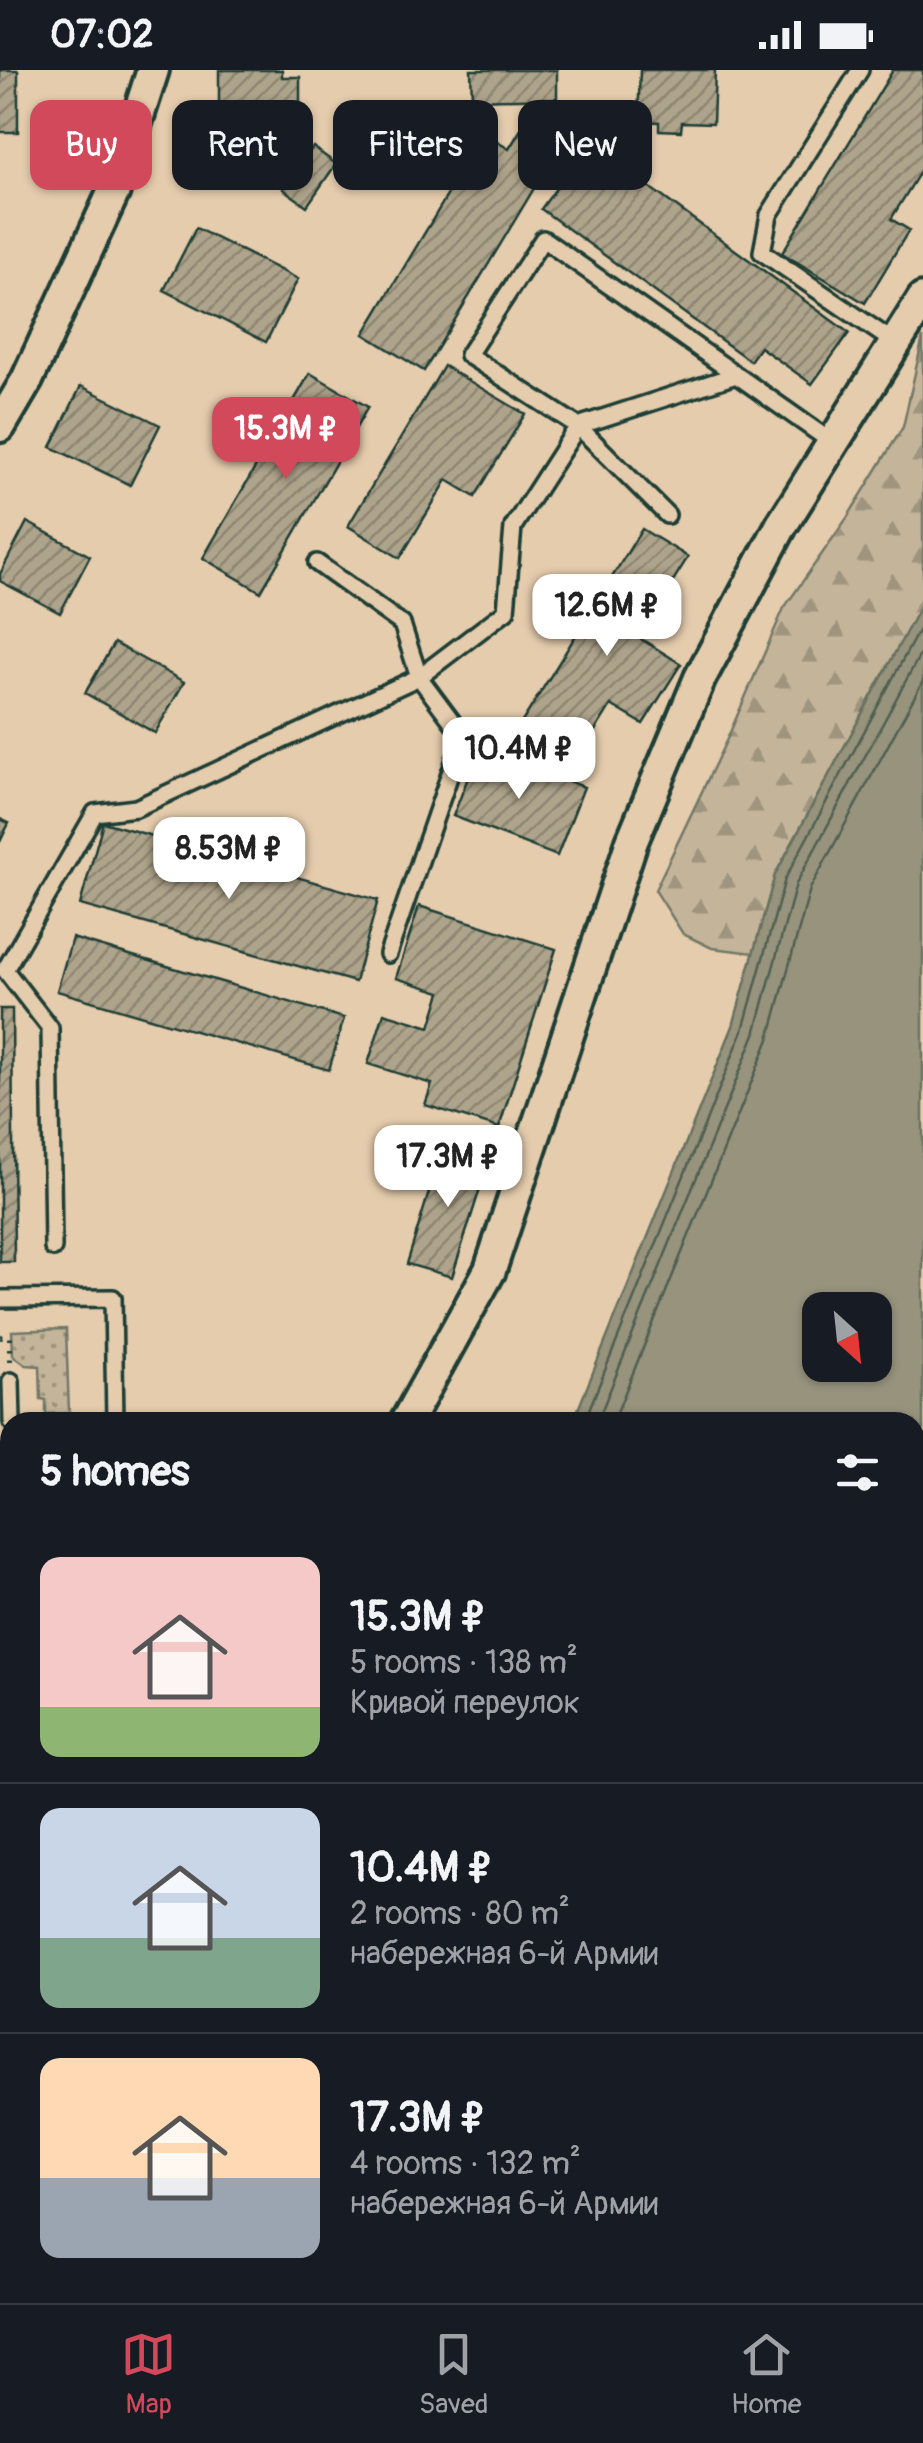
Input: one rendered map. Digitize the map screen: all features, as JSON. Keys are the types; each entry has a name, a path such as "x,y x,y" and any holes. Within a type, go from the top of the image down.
{"street":[{"path":"0,426 27,380 114,191 153,70"},
{"path":"412,1412 490,1270 632,841 700,678 782,526 923,299"}],"lane":[{"path":"860,70 769,215 762,252 896,344"},
{"path":"667,515 578,426 468,355 542,239 833,443"},
{"path":"53,1248 50,1028 2,970 95,813 136,808 419,677 506,611 513,527 578,426 736,375"},
{"path":"317,563 402,624 419,677 463,736 388,954"},
{"path":"0,1299 114,1298 115,1412"},
{"path":"11,1381 12,1412"}],"green space":[{"path":"923,337 923,601 775,875 754,953 712,948 683,934 655,890 784,608 847,518 903,427"},
{"path":"66,1329 69,1412 46,1412 46,1400 41,1399 40,1366 26,1365 13,1355 12,1331"}],"water":[{"path":"923,601 923,1412 577,1412 733,1026 775,875"}],"building":[{"path":"0,70 18,70 18,132 0,132"},
{"path":"219,70 282,70 282,77 300,77 300,100 219,100"},
{"path":"471,70 557,70 557,98 472,100"},
{"path":"640,70 715,70 713,123 682,122 681,131 659,130 659,122 652,122 652,100 639,100"},
{"path":"893,70 923,70 923,167 891,219 909,230 865,303 782,253"},
{"path":"518,134 518,190 533,190 424,371 364,334 450,190 498,190 498,142 509,149"},
{"path":"313,147 333,162 333,168 307,206 284,190 313,190"},
{"path":"652,189 849,333 812,384 760,347 750,361 541,209 555,190"},
{"path":"196,228 298,279 266,342 164,290"},
{"path":"444,366 525,414 475,497 447,480 400,558 348,526"},
{"path":"310,373 368,407 261,592 203,558"},
{"path":"81,386 160,425 130,485 51,447"},
{"path":"27,522 90,556 60,613 0,581"},
{"path":"642,529 688,557 638,637 681,664 643,724 611,705 569,773 512,738"},
{"path":"114,643 184,682 155,733 85,693"},
{"path":"480,747 584,787 557,856 453,816"},
{"path":"0,819 9,823 0,842"},
{"path":"103,822 378,900 355,982 80,905"},
{"path":"419,906 556,949 499,1128 425,1105 432,1084 368,1064 384,1013 430,1027 441,992 396,978"},
{"path":"72,938 344,1018 329,1070 57,991"},
{"path":"0,1009 12,1009 14,1262 0,1262"},
{"path":"444,1143 490,1157 452,1277 407,1264"}]}
